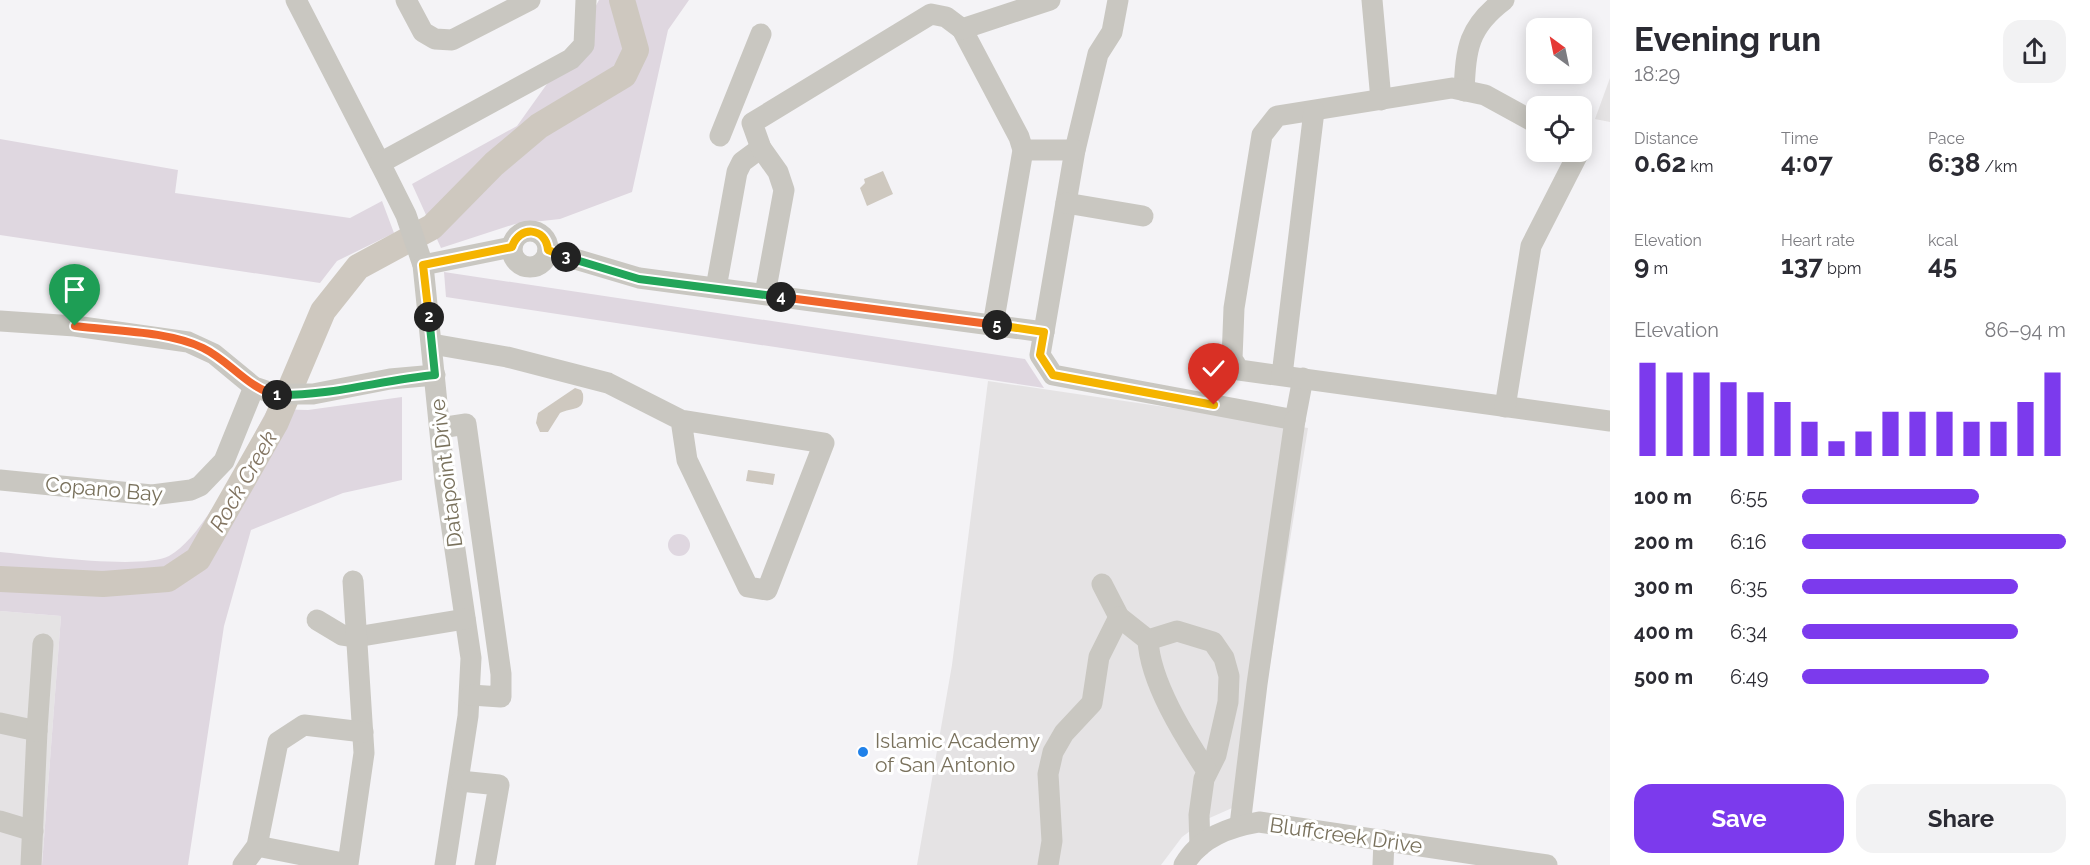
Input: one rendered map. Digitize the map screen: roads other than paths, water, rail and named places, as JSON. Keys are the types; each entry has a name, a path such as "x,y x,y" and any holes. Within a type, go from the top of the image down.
{"street":[{"name":"Datapoint Drive","path":"296,0 406,215 422,260 440,428 471,658 471,695 446,865"},
{"path":"406,0 423,32 435,39 452,40 530,0"},
{"path":"380,163 571,59 584,45 586,0"},
{"path":"962,29 1050,0"},
{"path":"1119,0 1112,32 1098,54 1075,150 1040,355 1053,375 1295,420"},
{"path":"1372,0 1381,100"},
{"path":"1464,91 1466,50 1485,14 1504,0"},
{"path":"752,123 931,14 946,17 962,29 1019,137 1023,150 993,325"},
{"path":"720,136 761,34"},
{"path":"1526,118 1485,95 1452,88 1277,116 1262,135 1234,308 1232,359 1239,370 1610,421"},
{"path":"1282,375 1314,111"},
{"path":"729,114 752,123 761,148 778,171 784,190 765,294"},
{"path":"717,288 737,172 742,162 761,148"},
{"path":"1023,150 1075,150"},
{"path":"1505,406 1531,246 1574,162"},
{"path":"1066,203 1143,216"},
{"path":"422,260 512,247 518,236 535,231 545,239 548,250 639,279 1044,332"},
{"path":"0,321 75,326 188,342 214,354 254,387 275,394 298,395 390,379 435,375"},
{"path":"432,344 507,357 608,383 681,420 824,443 767,590 748,587 687,460 681,420"},
{"path":"1240,825 1252,719 1303,378"},
{"name":"Copano Bay","path":"0,480 152,495 191,490 211,476 224,460 254,387"},
{"path":"440,428 466,424 502,688 501,697 471,695"},
{"path":"450,509 475,503"},
{"path":"257,846 348,864 364,753 353,581"},
{"path":"1102,584 1119,618 1148,640 1149,654 1162,690 1190,745 1207,771"},
{"path":"1048,865 1052,841 1048,774 1053,752 1064,733 1092,703 1099,657 1119,618"},
{"path":"317,620 342,635 356,637 465,619"},
{"path":"1148,640 1177,631 1213,642 1224,658 1229,676 1228,702 1216,755 1207,771 1191,856"},
{"path":"31,865 43,644"},
{"path":"0,723 37,731"},
{"path":"243,865 257,846 278,742 304,725 363,732"},
{"path":"460,781 499,785 485,865"},
{"path":"0,821 33,831"},
{"name":"Bluffcreek Drive","path":"1191,856 1221,832 1240,825 1259,822 1546,865"},
{"path":"1383,865 1384,840"}],"waterway":[{"name":"Rock Creek","path":"0,579 103,584 168,579 198,559 276,422 323,311 358,267 432,227 494,164 539,126 624,75 636,50 622,0"}],"place":[{"name":"Islamic Academy of San Antonio","path":"863,752"}]}
